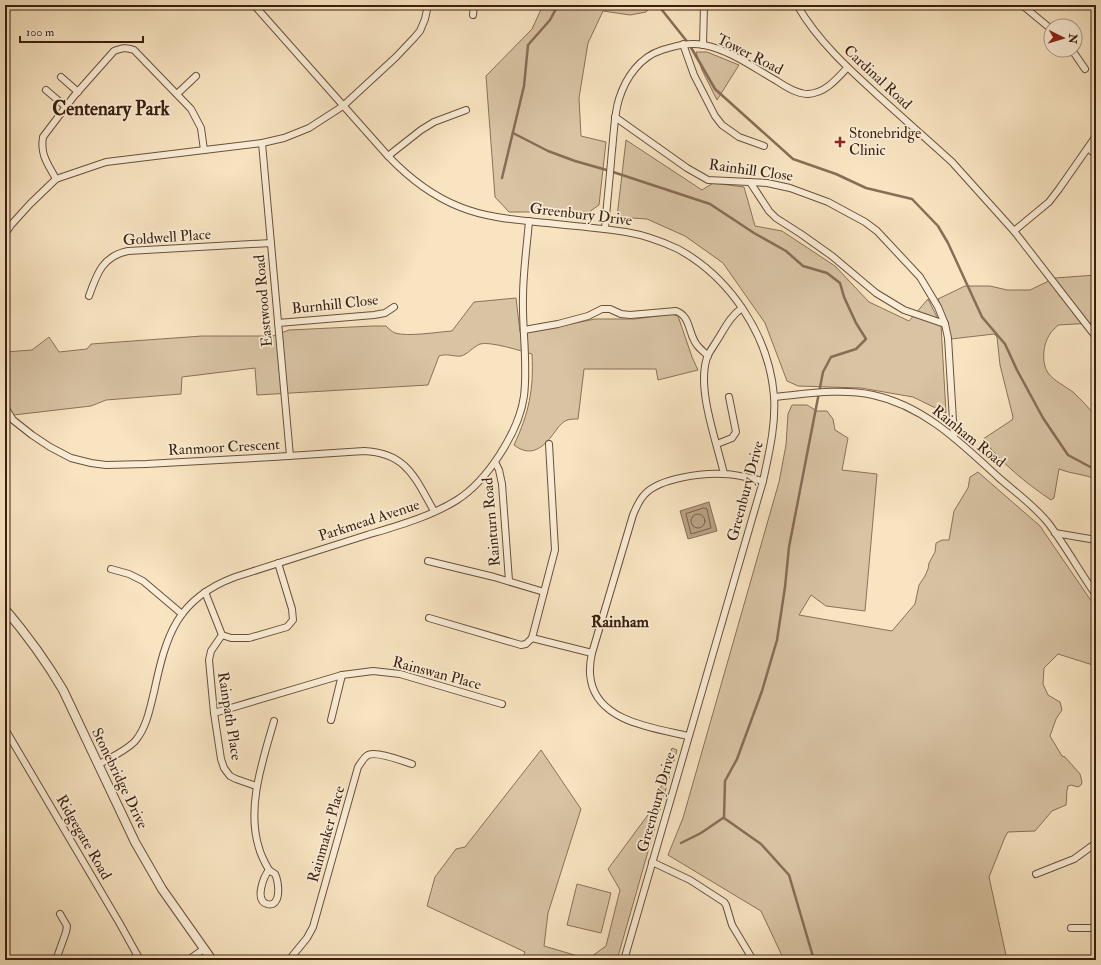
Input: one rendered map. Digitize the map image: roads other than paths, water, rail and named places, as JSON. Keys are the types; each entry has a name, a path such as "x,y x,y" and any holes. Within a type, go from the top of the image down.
{"street":[{"name":"Greenbury Drive","path":"254,5 388,156 402,171 416,182 459,207 481,214 529,221 605,228 644,236 678,249 717,278 742,308 758,336 766,355 774,397 772,442 763,480 624,960"},
{"path":"5,234 30,204 56,178 106,162 262,144 284,138 309,128 344,106 414,38 420,31 425,19 428,5"},
{"path":"473,16 474,5"},
{"path":"703,45 704,5"},
{"name":"Cardinal Road","path":"797,5 806,21 823,43 847,68 952,162 1014,231 1096,337"},
{"path":"1022,5 1043,22"},
{"path":"683,44 694,75 715,116 722,125 739,137 764,146"},
{"name":"Tower Road","path":"605,228 615,117 618,102 623,87 630,76 639,64 650,55 683,44 703,45 724,52 788,88 806,94 824,90 833,84 847,68"},
{"path":"56,178 43,156 41,146 43,137 78,92 114,51 128,47 134,50 191,109 201,128 204,150"},
{"path":"1077,58 1085,69"},
{"path":"177,94 196,76"},
{"path":"61,77 78,92"},
{"path":"46,90 66,107"},
{"path":"388,156 420,130 430,124 466,110"},
{"name":"Rainhill Close","path":"615,117 687,168 708,180 767,183 790,188 828,202 865,222 877,231 920,277 938,307 945,324 948,338 954,437"},
{"path":"1014,231 1049,202 1096,136"},
{"name":"Eastwood Road","path":"262,144 290,456"},
{"path":"1088,148 1096,155"},
{"path":"750,182 769,211 776,218 832,256 876,293 904,310 945,324"},
{"name":"Parkmead Avenue","path":"98,765 135,741 142,730 148,714 166,641 182,614 191,603 205,592 225,581 434,512 458,499 474,486 495,462 513,430 523,398 525,377 523,297 529,221"},
{"name":"Goldwell Place","path":"89,296 95,279 104,262 112,256 120,253 128,251 271,243"},
{"name":"Burnhill Close","path":"278,323 374,315 385,313 394,307"},
{"path":"724,474 705,392 705,377 708,356 733,314 742,308"},
{"path":"524,330 558,324 588,316 602,309 610,309 621,314 639,316 676,311 680,312 687,320 696,345 708,356"},
{"name":"Rainham Road","path":"774,397 858,392 890,399 905,405 930,419 954,437 1029,504 1048,524 1096,595"},
{"path":"717,444 732,438 736,432 729,397"},
{"name":"Ranmoor Crescent","path":"5,407 13,420 50,447 71,458 106,465 377,451 392,456 403,464 415,477 434,512"},
{"path":"5,421 13,420"},
{"path":"429,618 521,645 526,644 532,638 555,550 549,444"},
{"name":"Rainturn Road","path":"495,462 499,470 502,484 509,581"},
{"path":"688,736 640,724 615,714 606,707 598,700 590,680 592,653 633,515 639,502 645,494 653,487 664,483 704,474 724,474 763,480"},
{"path":"1055,533 1096,540"},
{"name":"Rainturn Road","path":"428,561 509,581 544,592"},
{"path":"205,592 222,634 231,638 249,638 287,626 291,622 293,615 278,563"},
{"path":"111,569 137,578 182,614"},
{"name":"Stonebridge Drive","path":"5,609 29,638 53,672 63,690 119,810 152,872 172,904 212,960"},
{"name":"Rainpath Place","path":"222,634 211,652 209,660 214,713 221,759 224,768 230,776 256,786"},
{"path":"532,638 592,653"},
{"name":"Rainswan Place","path":"214,713 342,675 374,671 400,674 502,704"},
{"path":"332,720 342,675"},
{"name":"Rainpath Place","path":"269,870 260,889 261,898 264,902 272,904 278,896 279,889 275,874 269,870 261,855 256,835 255,812 256,786 274,721"},
{"name":"Ridgegate Road","path":"5,729 140,960"},
{"name":"Rainmaker Place","path":"289,960 307,938 313,927 358,767 362,760 367,755 375,754 412,764"},
{"path":"1036,874 1074,859 1096,843"},
{"path":"652,862 690,880 724,902 732,925 753,960"},
{"path":"56,960 67,926 60,914"},
{"path":"1070,928 1096,928"},
{"path":"188,960 204,949"}],"water":[{"path":"709,502 717,531 688,539 680,511"}],"waterway":[{"path":"502,178 524,86 528,45 550,20 558,5"},
{"path":"658,5 689,44 715,89 793,159 836,174 866,188 912,199 938,226 948,243 982,317 1005,344 1017,370 1043,418 1068,455 1096,470"},
{"path":"513,133 548,151 575,161 710,204 754,233 786,251 803,266 827,273 840,283 844,297 856,323 866,339 856,349 831,357 823,372 789,547 777,640 762,691 737,759 725,781 724,818 761,844 789,875 814,960"},
{"path":"681,843 701,833 723,818"}],"place":[{"name":"Stonebridge Clinic","path":"840,142"}],"district":[{"name":"Centenary Park","path":"111,108"},
{"name":"Rainham","path":"620,621"}]}
